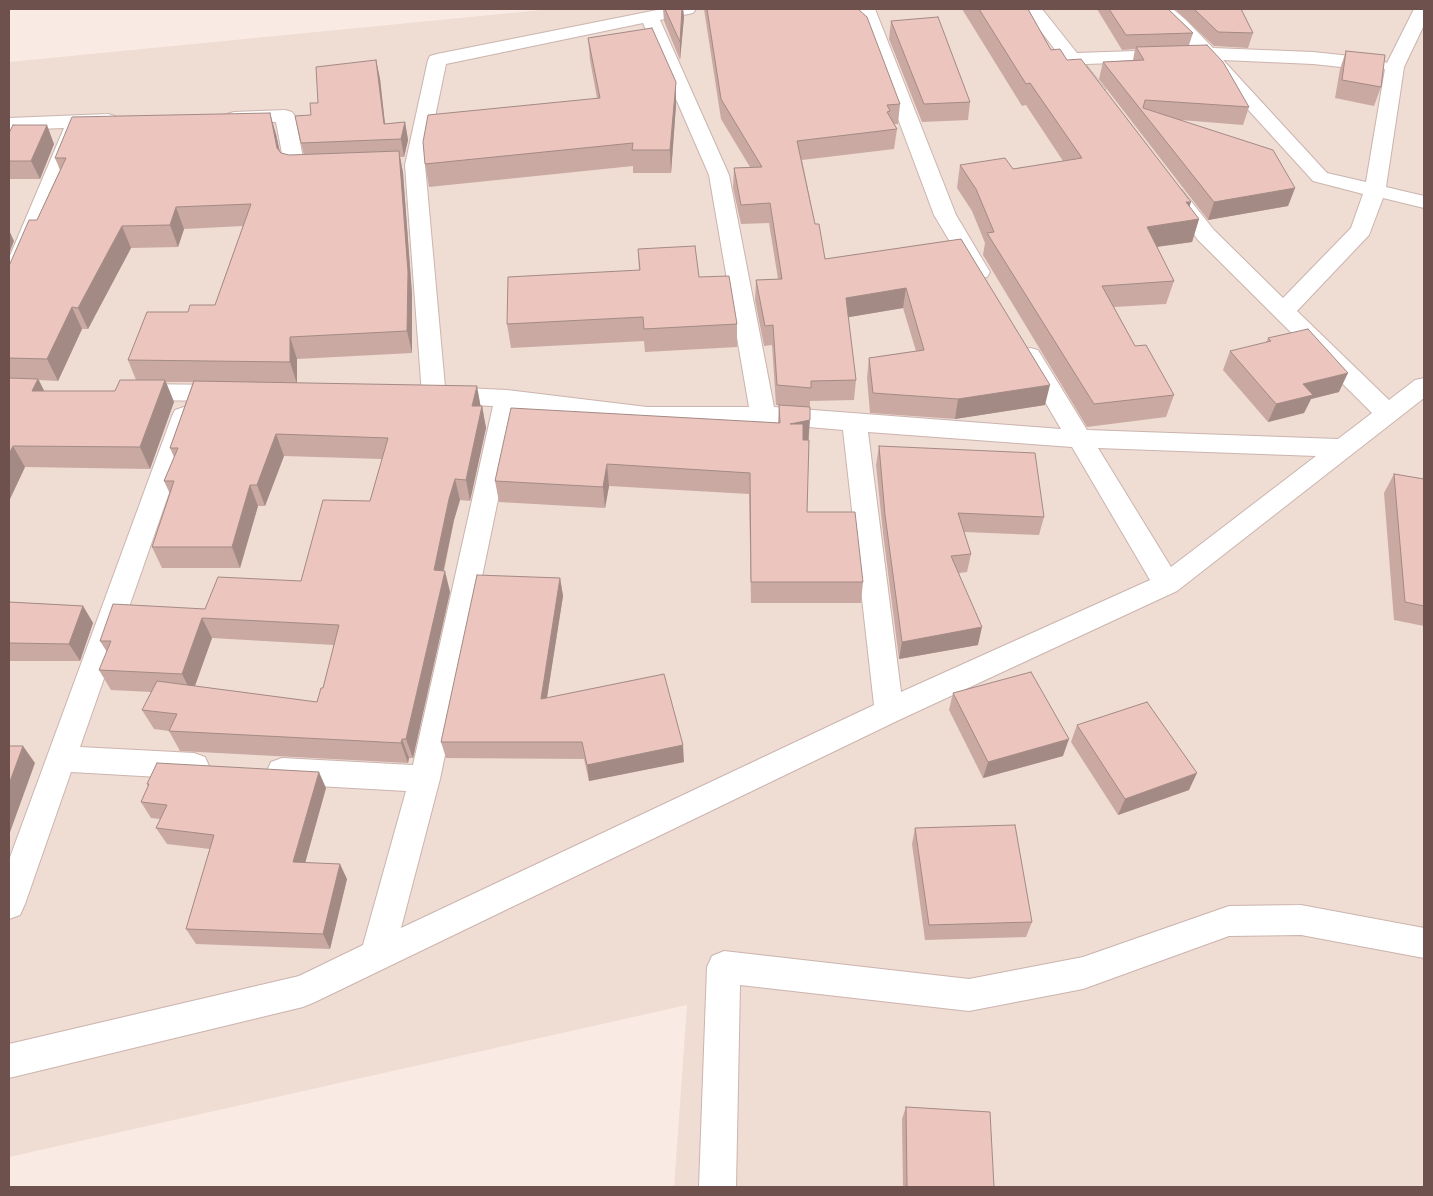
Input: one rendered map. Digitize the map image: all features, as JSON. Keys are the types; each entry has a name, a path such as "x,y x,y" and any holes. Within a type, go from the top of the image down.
{"street":[{"path":"687,9 437,60 406,165 425,394 507,398 647,415 763,416 854,421 1080,439 1344,448"},
{"path":"866,9 945,215 990,290"},
{"path":"1033,9 1106,104"},
{"path":"1162,9 1180,24 1320,177 1424,202"},
{"path":"1284,311 1361,230 1374,190 1395,67 1419,10"},
{"path":"649,16 718,175 763,416"},
{"path":"1072,59 1208,54 1313,58 1395,67"},
{"path":"216,118 286,116 295,169 341,168"},
{"path":"9,124 126,120"},
{"path":"9,284 76,121"},
{"path":"1165,181 1206,235 1388,414"},
{"path":"1020,340 1167,584"},
{"path":"9,1061 304,991 889,712 1167,584 1424,386"},
{"path":"115,392 250,394"},
{"path":"9,904 192,393"},
{"path":"377,956 425,779 507,398"},
{"path":"854,421 889,712"},
{"path":"60,759 218,768"},
{"path":"257,770 425,779"},
{"path":"717,1187 724,967 969,995 1083,973 1229,921 1301,920 1424,943"}],"shaded area":[{"path":"552,9 1424,9 1424,1187 674,1187 687,1005 9,1157 9,62"}],"building":[{"path":"665,9 682,9 680,42"},
{"path":"707,9 858,9 867,17 900,104 887,105 890,111 887,112 897,129 797,141 815,224 819,224 825,259 961,239 1050,385 958,399 873,393 869,358 924,350 906,288 846,298 856,380 811,381 811,388 777,385 773,325 765,326 756,280 782,279 770,203 741,205 734,168 762,167 721,99"},
{"path":"979,9 1028,9 1051,50 1060,49 1067,60 1081,59 1191,202 1186,202 1199,219 1147,227 1174,281 1102,286 1135,346 1146,345 1174,395 1094,404 987,233 994,232 976,189 960,165 1005,158 1013,169 1082,158 1030,83 1026,84"},
{"path":"1109,9 1168,9 1193,33 1126,35"},
{"path":"1194,9 1241,9 1253,33 1218,32"},
{"path":"938,17 970,102 924,104 891,21"},
{"path":"652,28 676,82 670,150 632,150 633,143 425,164 423,142 428,115 600,98 588,38"},
{"path":"1207,45 1223,62 1249,107 1145,100 1143,108 1273,150 1295,188 1214,202 1103,62 1144,60 1136,47"},
{"path":"1346,51 1385,55 1381,87 1342,80"},
{"path":"376,60 384,124 405,122 401,139 301,143 295,116 311,115 310,103 318,103 316,67"},
{"path":"270,113 277,148 281,153 289,155 399,151 408,272 407,331 290,337 290,362 128,360 147,312 188,312 190,305 215,305 251,204 176,207 170,225 122,226 78,308 72,307 47,359 9,358 9,266 29,220 37,220 66,158 55,158 72,117"},
{"path":"13,125 47,125 31,161 9,161 9,133"},
{"path":"695,246 699,277 729,276 737,324 644,329 643,317 507,324 508,277 640,270 638,249"},
{"path":"1308,329 1348,373 1303,384 1313,395 1276,404 1230,351 1271,341 1268,338"},
{"path":"9,378 38,379 32,391 115,391 120,380 165,380 140,447 13,446 9,454"},
{"path":"194,381 477,386 472,406 482,406 466,480 455,479 449,499 434,570 445,571 406,739 402,739 401,743 169,731 177,714 142,710 157,681 317,702 321,688 323,688 339,625 202,618 182,674 99,670 111,641 100,641 113,604 205,609 218,577 301,581 323,500 370,501 388,438 276,434 257,485 250,485 232,547 152,547 174,481 164,481 178,448 170,448"},
{"path":"779,405 810,407 810,420 790,424 803,424 803,440 809,440 807,512 855,512 863,582 751,582 750,473 607,464 603,487 495,481 511,408 780,423"},
{"path":"879,446 1035,453 1044,517 958,513 971,554 951,556 982,627 902,642 885,515"},
{"path":"1394,474 1424,479 1424,606 1405,602"},
{"path":"477,575 560,578 541,699 664,674 683,745 587,765 582,742 441,742"},
{"path":"9,602 83,606 69,644 9,643"},
{"path":"1031,672 1069,739 988,762 953,693"},
{"path":"1147,702 1197,773 1125,799 1077,725"},
{"path":"9,746 23,746 9,784"},
{"path":"157,763 319,772 293,862 340,864 323,934 186,929 214,835 156,828 167,805 141,802"},
{"path":"1015,825 1032,922 929,925 915,828"},
{"path":"906,1107 990,1112 994,1187 907,1187"}]}
